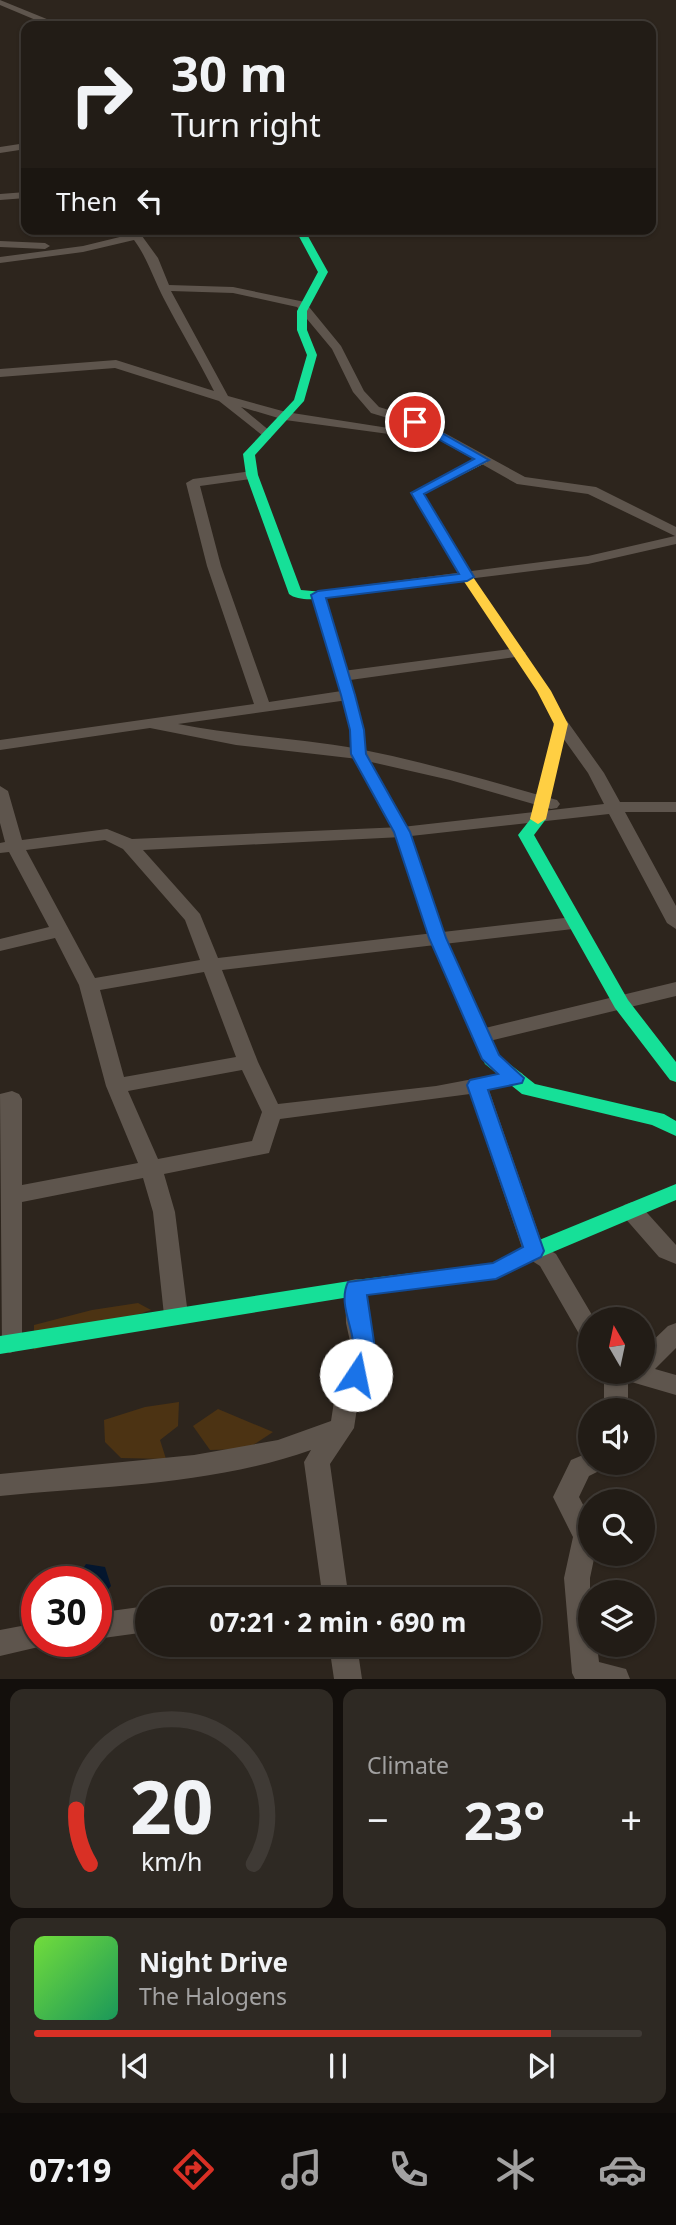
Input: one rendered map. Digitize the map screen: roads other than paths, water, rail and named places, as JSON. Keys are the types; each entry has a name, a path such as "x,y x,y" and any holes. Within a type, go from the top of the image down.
{"street":[{"path":"0,2 44,21"},
{"path":"0,150 21,147"},
{"path":"0,197 21,195"},
{"path":"0,260 83,249 127,235"},
{"path":"139,235 223,398 267,435"},
{"path":"302,235 323,272 301,304 301,332 312,355 299,401 249,454 252,475 296,594 318,595 588,560 676,540"},
{"path":"0,244 83,249"},
{"path":"166,288 233,290 301,304 337,348 359,392 375,410 415,422 444,441 522,481 591,490 676,532"},
{"path":"0,373 116,364 285,416 444,441"},
{"path":"483,460 417,493 467,577 561,724 596,773 609,809 676,923"},
{"path":"252,475 193,483 214,566 263,708"},
{"path":"318,595 357,730 358,754 402,832 438,938 491,1059 529,1089 657,1119 676,1129"},
{"path":"343,676 518,653"},
{"path":"0,745 348,695"},
{"path":"147,723 236,740 358,754 454,776 539,809"},
{"path":"561,724 539,809 526,835 573,923 621,1004 676,1075"},
{"path":"0,791 8,847 89,985 116,1086 152,1171 164,1212 176,1315"},
{"path":"128,845 402,832 539,809 676,807"},
{"path":"6,1197 152,1171 261,1147 272,1112 248,1062 193,918 128,845 107,834 8,847"},
{"path":"89,985 210,965 573,923"},
{"path":"0,945 59,931"},
{"path":"481,1036 676,989"},
{"path":"116,1086 248,1062"},
{"path":"272,1112 515,1078"},
{"path":"477,1085 534,1251 548,1260 578,1311"},
{"path":"0,1102 12,1099 6,1197 5,1344 356,1288 496,1271 534,1251 676,1192"},
{"path":"632,1210 667,1251 676,1255"},
{"path":"335,1587 317,1462 342,1428 347,1395 365,1355 358,1323 356,1288"},
{"path":"655,1351 676,1333"},
{"path":"655,1378 676,1385"},
{"path":"0,1485 194,1466 278,1451 342,1428"},
{"path":"578,1472 566,1497 586,1536 577,1578 586,1673 616,1679"},
{"path":"112,1624 135,1621"},
{"path":"0,1643 21,1639"},
{"path":"345,1657 348,1679"}]}
